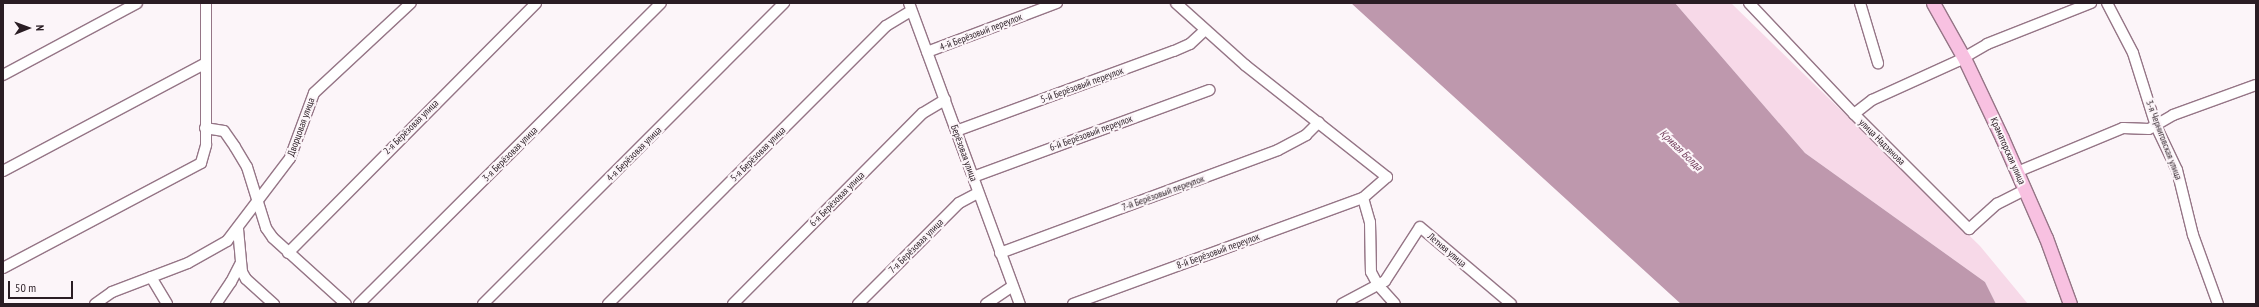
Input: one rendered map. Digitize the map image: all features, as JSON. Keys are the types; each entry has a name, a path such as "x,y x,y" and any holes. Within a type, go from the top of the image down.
{"main road":[{"name":"Краматорская улица","path":"1933,3 1963,57 2017,172 2070,304"}],"street":[{"path":"3,75 137,3"},
{"path":"3,268 201,163 205,155 206,3"},
{"name":"Дворцовая улица","path":"95,304 112,292 214,250 238,229 290,158 314,93 411,3"},
{"name":"2-я Берёзовая улица","path":"288,253 536,3"},
{"name":"3-я Берёзовая улица","path":"359,304 661,3"},
{"name":"4-я Берёзовая улица","path":"483,304 784,3"},
{"name":"4-й Берёзовый переулок","path":"927,52 1058,3"},
{"path":"1176,3 1204,32 1387,177 1363,198 1371,232 1369,259 1371,272 1378,285 1395,304"},
{"name":"улица Надзянова","path":"1749,3 1854,114 1969,229 1997,204 2025,190"},
{"path":"1860,3 1878,63"},
{"path":"1854,114 1872,100 2004,37 2091,3"},
{"name":"3-я Черниговская улица","path":"2107,3 2133,53 2156,126 2177,170 2193,235 2218,304"},
{"name":"Берёзовая улица","path":"910,7 1020,304"},
{"name":"5-я Берёзовая улица","path":"608,304 886,26 910,7"},
{"name":"5-й Берёзовый переулок","path":"956,131 1174,51 1190,44 1204,32"},
{"path":"3,171 206,63"},
{"path":"2017,172 2124,128 2149,129 2173,115 2256,85"},
{"name":"6-й Берёзовый переулок","path":"973,177 1209,90"},
{"name":"6-я Берёзовая улица","path":"733,304 923,113 945,100"},
{"name":"7-й Берёзовый переулок","path":"1000,253 1278,150 1300,140 1319,122"},
{"path":"205,128 224,131 247,167 266,228 288,253 346,304"},
{"name":"7-я Берёзовая улица","path":"858,304 959,203 978,193"},
{"name":"8-й Берёзовый переулок","path":"1074,304 1363,198"},
{"name":"Летняя улица","path":"1378,285 1392,273 1420,227 1511,304"},
{"path":"238,229 241,236 240,264 246,279 274,304"},
{"path":"216,304 228,288 240,264"},
{"path":"151,277 167,304"},
{"path":"1342,304 1378,285"},
{"path":"986,304 1013,286"}],"shaded area":[{"path":"1675,3 1731,3 1980,246 2028,304 1996,304 1985,282 1805,153"}],"water":[{"name":"Кривая Болда","path":"1351,3 1675,3 1805,153 1985,282 1996,304 1681,304"}]}
